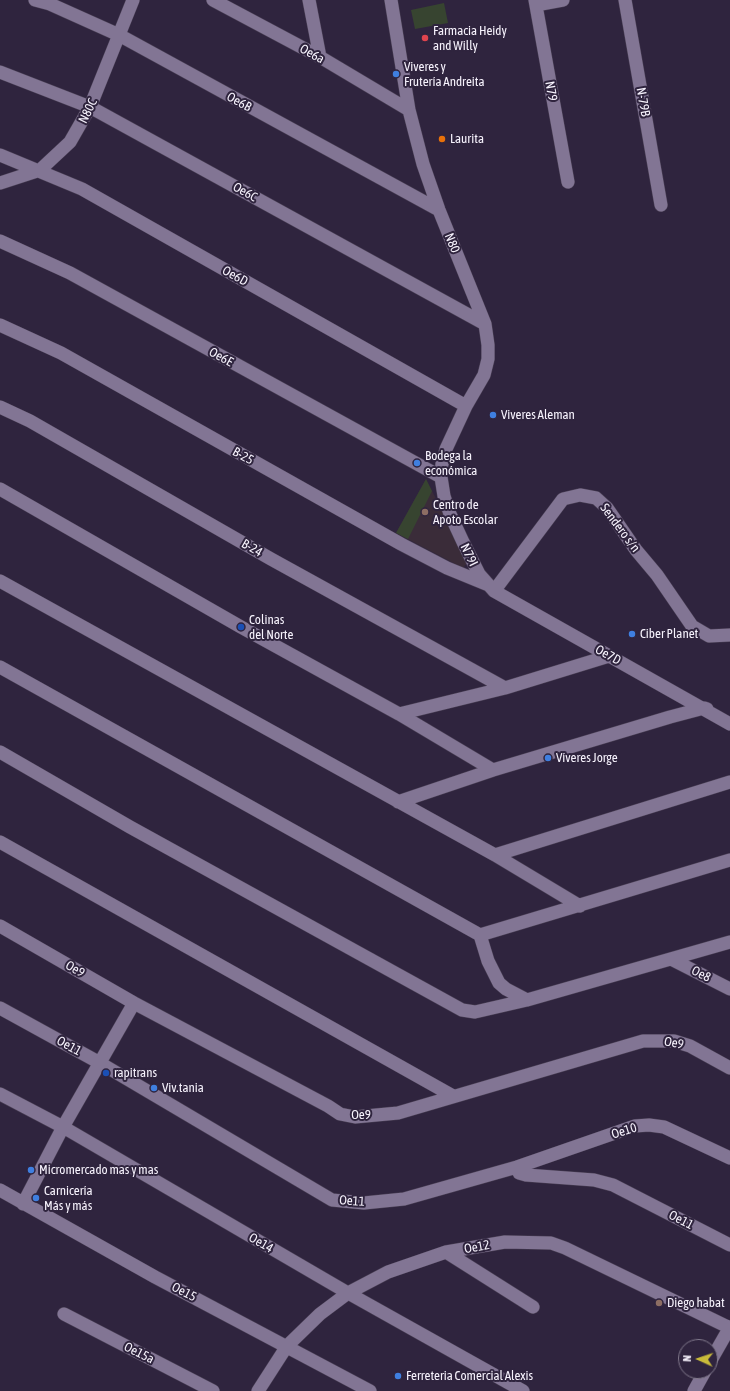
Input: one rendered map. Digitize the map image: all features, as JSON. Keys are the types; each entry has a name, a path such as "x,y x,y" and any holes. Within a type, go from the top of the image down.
{"street":[{"name":"Oe6B","path":"35,0 50,2 119,35 439,210"},
{"name":"N80C","path":"0,183 40,170 70,142 90,107 133,0"},
{"name":"Oe6a","path":"213,0 233,6 409,110"},
{"path":"310,0 320,57"},
{"name":"N80","path":"391,0 409,110 423,164 439,210 486,324 488,359 484,375 466,406 446,449 442,464 441,477"},
{"path":"535,3 563,0"},
{"name":"N-79B","path":"625,0 661,204"},
{"name":"N79","path":"535,3 568,182"},
{"name":"Oe6C","path":"0,72 90,107 486,324"},
{"name":"Oe6D","path":"0,155 40,170 82,189 466,406"},
{"name":"Oe6E","path":"0,241 70,272 441,477"},
{"name":"B-25","path":"0,325 61,353 401,544 490,588"},
{"name":"B-24","path":"0,407 30,421 271,559 505,688"},
{"name":"N79I","path":"441,477 450,514 479,574 490,588"},
{"path":"0,489 236,624 399,714 492,770"},
{"name":"Sendero s/n","path":"490,588 563,500 580,495 596,498 607,508 636,550 657,575 692,626 709,636 730,635"},
{"path":"0,581 495,856 580,906"},
{"name":"Oe7D","path":"490,588 730,724"},
{"path":"399,714 505,688 609,656"},
{"path":"0,667 480,935 488,961 499,983 506,989 527,1000"},
{"path":"398,802 492,770 704,708 730,715"},
{"path":"0,752 130,827 462,1010 475,1012 527,1000 730,942"},
{"path":"495,856 730,782"},
{"path":"0,842 453,1096"},
{"path":"480,935 730,860"},
{"name":"Oe9","path":"0,926 134,1003 328,1106 340,1114 355,1117 398,1113 643,1041 674,1041 690,1046 730,1068"},
{"name":"Oe8","path":"672,958 730,989"},
{"path":"23,1204 63,1127 134,1003"},
{"name":"Oe11","path":"0,1008 100,1063 332,1200 364,1203 404,1200 517,1167 519,1173 526,1175 571,1178 612,1185 730,1245"},
{"name":"Oe14","path":"0,1094 63,1127 348,1293 523,1391"},
{"name":"Oe10","path":"517,1167 635,1126 649,1125 675,1131 730,1158"},
{"name":"Oe15","path":"0,1190 155,1277 370,1391"},
{"name":"Oe12","path":"258,1391 287,1346 320,1314 348,1293 388,1272 446,1252 505,1242 551,1243 578,1253 730,1327"},
{"path":"446,1252 533,1308"},
{"name":"Oe15a","path":"64,1314 213,1391"},
{"path":"718,1348 730,1327"},
{"path":"694,1391 701,1379"}],"shaded area":[{"name":"Centro de Apoto Escolar","path":"426,479 468,562 463,568 396,533"}],"green space":[{"path":"444,3 448,23 415,29 411,10"},
{"path":"426,479 432,491 408,539 396,533"}],"place":[{"name":"Farmacia Heidy and Willy","path":"425,38"},
{"name":"Viveres y Frutería Andreita","path":"396,74"},
{"name":"Laurita","path":"442,139"},
{"name":"Viveres Aleman","path":"493,415"},
{"name":"Bodega la económica","path":"417,463"},
{"name":"Centro de Apoto Escolar","path":"425,512"},
{"name":"Colinas del Norte","path":"241,627"},
{"name":"Ciber Planet","path":"632,634"},
{"name":"Víveres Jorge","path":"548,758"},
{"name":"rapitrans","path":"106,1073"},
{"name":"Viv.tania","path":"154,1088"},
{"name":"Micromercado mas y mas","path":"31,1170"},
{"name":"Carnicería Más y más","path":"36,1198"},
{"name":"Diego habat","path":"659,1303"},
{"name":"Ferreteria Comercial Alexis","path":"398,1376"}]}
